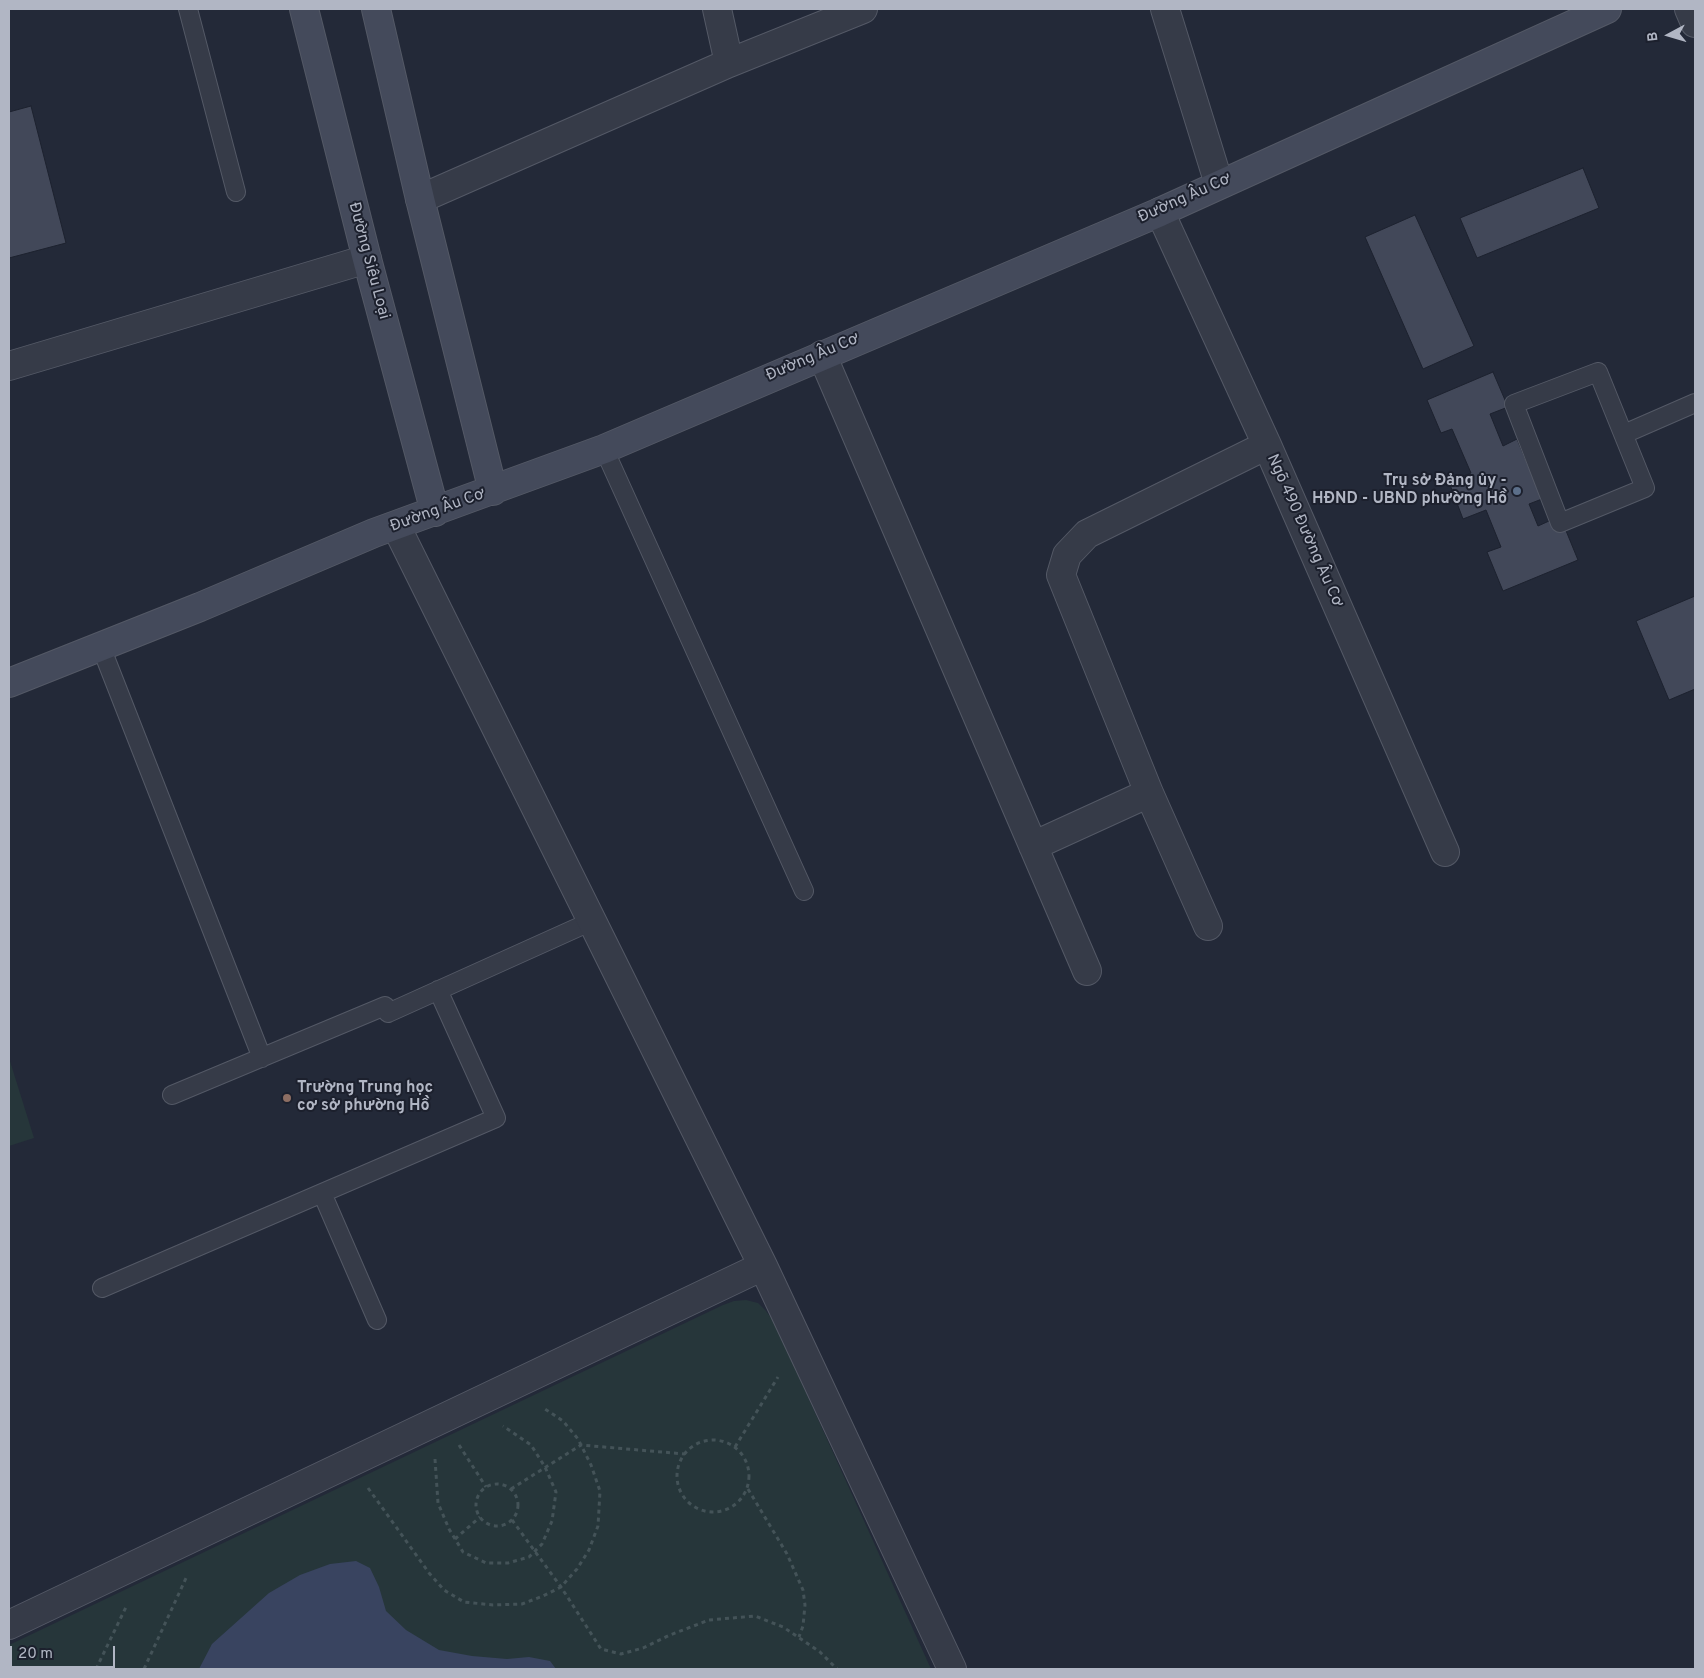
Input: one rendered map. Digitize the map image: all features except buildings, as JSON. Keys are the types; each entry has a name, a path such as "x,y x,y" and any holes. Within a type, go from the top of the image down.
{"main road":[{"name":"Đường Siêu Loại","path":"304,9 367,259 435,512"},
{"path":"376,9 420,199 493,491"},
{"name":"Đường Âu Cơ","path":"9,682 200,607 374,533 604,449 1160,212 1607,9"}],"street":[{"path":"717,9 730,63"},
{"path":"420,199 730,63 863,9"},
{"path":"1166,9 1219,184"},
{"path":"1689,9 1695,23"},
{"name":"Ngõ 490 Đường Âu Cơ","path":"1160,212 1267,445 1445,852"},
{"path":"9,366 367,259"},
{"path":"822,355 1087,971"},
{"path":"1208,926 1149,793 1062,575 1066,555 1087,534 1267,445"},
{"path":"396,526 763,1266 952,1669"},
{"path":"1033,846 1149,793"},
{"path":"9,1625 763,1266"}],"lane":[{"path":"188,9 236,192"},
{"path":"1598,372 1624,434 1645,488 1560,523 1514,404 1598,372"},
{"path":"1624,434 1695,403"},
{"path":"604,449 804,891"},
{"path":"101,647 262,1058"},
{"path":"172,1095 385,1006 388,1012 592,920"},
{"path":"102,1288 496,1118 438,990"},
{"path":"322,1193 377,1320"}],"path":[{"path":"735,1447 781,1372"},
{"path":"365,1484 444,1590 464,1602 493,1606 522,1604 543,1596 561,1587 577,1569 589,1550 598,1526 600,1491 592,1465 563,1421 536,1403"},
{"path":"434,1451 438,1503 448,1529 463,1552 486,1563 508,1563 529,1556 542,1544 552,1521 556,1492 545,1467 531,1446 497,1422"},
{"path":"456,1440 486,1487"},
{"path":"703,1441 725,1442 735,1447 743,1455 748,1466 750,1478 748,1489 742,1499 733,1508 723,1512 711,1513 700,1510 690,1504 682,1495 678,1485 679,1463 685,1454 693,1446 703,1441"},
{"path":"511,1489 580,1445 685,1454"},
{"path":"499,1484 511,1489 518,1500 518,1508 512,1520 499,1526 485,1523 476,1511 476,1504 486,1487 499,1484"},
{"path":"748,1489 787,1554 803,1590 805,1605 803,1626 799,1637"},
{"path":"455,1539 480,1517"},
{"path":"512,1520 561,1587 601,1649 621,1654 643,1648 709,1620 755,1616 784,1627 820,1652 837,1669"},
{"path":"144,1669 191,1568"},
{"path":"96,1669 130,1597"}],"shaded area":[{"path":"9,1058 34,1138 9,1146"},
{"path":"746,1300 758,1303 774,1322 931,1669 9,1669 9,1645 723,1305 734,1301"}],"water":[{"path":"356,1561 370,1568 379,1587 386,1611 406,1630 439,1650 472,1656 507,1659 529,1657 550,1661 556,1669 199,1669 212,1644 269,1593 300,1575 330,1564"}],"place":[{"name":"Trụ sở Đảng ủy - HĐND - UBND phường Hồ","path":"1517,491"},
{"name":"Trường Trung học cơ sở phường Hồ","path":"287,1098"}]}
